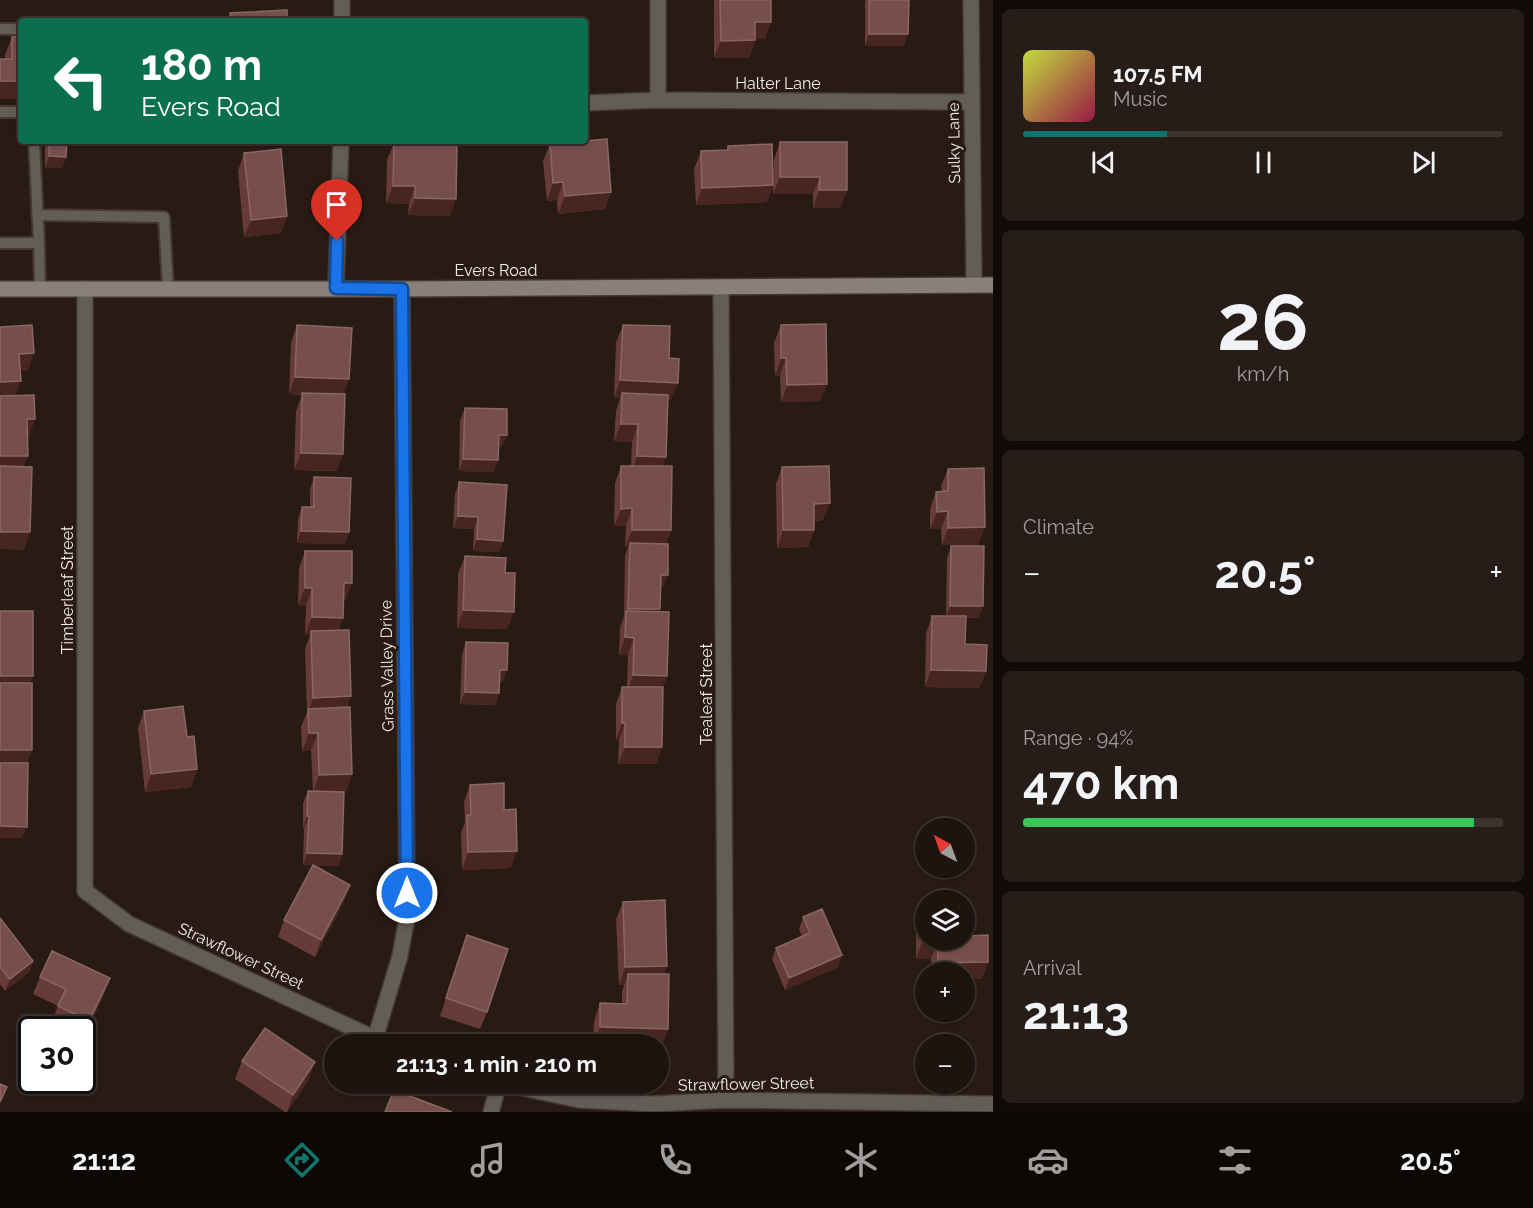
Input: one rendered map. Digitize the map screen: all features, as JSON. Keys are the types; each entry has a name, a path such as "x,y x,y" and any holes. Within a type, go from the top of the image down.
{"main road":[{"name":"Evers Road","path":"0,289 721,288 993,285"}],"street":[{"path":"342,0 342,18"},
{"path":"658,0 658,100"},
{"name":"Sulky Lane","path":"971,0 974,285"},
{"name":"Halter Lane","path":"588,103 658,100 971,102"},
{"path":"336,288 341,144"},
{"name":"Tealeaf Street","path":"721,288 726,1100"},
{"name":"Timberleaf Street","path":"85,289 85,891"},
{"name":"Grass Valley Drive","path":"383,1034 406,923 407,893 402,289"},
{"name":"Strawflower Street","path":"85,891 129,924 366,1034"},
{"path":"491,1112 497,1094"},
{"name":"Strawflower Street","path":"551,1094 579,1100 655,1104 726,1100 993,1104"}],"lane":[{"path":"0,29 18,29"},
{"path":"0,112 18,112"},
{"path":"34,144 40,289"},
{"path":"37,215 164,217 168,288"},
{"path":"0,243 39,243"}],"building":[{"path":"720,0 771,0 771,22 755,22 755,40 721,41"},
{"path":"869,0 909,0 908,34 869,34"},
{"path":"287,10 287,18 231,18 230,13"},
{"path":"12,37 18,37 18,81 0,81 0,59 12,59"},
{"path":"607,139 611,192 565,196 563,182 553,183 550,144 588,144 588,141"},
{"path":"780,142 847,142 847,190 819,190 820,177 780,177"},
{"path":"49,144 67,144 66,157 49,156"},
{"path":"394,144 457,144 456,199 415,198 415,186 393,186"},
{"path":"772,144 773,185 702,188 701,151 728,150 728,146"},
{"path":"281,149 287,216 251,220 244,153"},
{"path":"826,324 827,384 787,385 786,358 781,358 781,325"},
{"path":"32,325 34,353 19,354 21,381 0,382 0,327"},
{"path":"297,325 352,328 349,379 295,377"},
{"path":"623,325 670,326 669,358 679,359 678,383 620,380"},
{"path":"302,393 345,394 343,454 301,453"},
{"path":"622,393 668,395 666,457 637,456 638,424 621,424"},
{"path":"34,395 35,419 27,419 28,456 0,456 0,396"},
{"path":"465,408 507,409 507,435 499,435 498,460 463,459"},
{"path":"0,466 32,467 30,532 0,532"},
{"path":"621,466 672,466 671,530 632,530 632,508 621,509"},
{"path":"829,466 830,503 814,504 814,530 783,530 782,467"},
{"path":"984,468 985,527 948,528 948,511 937,512 936,492 948,491 948,469"},
{"path":"314,477 351,478 349,532 301,531 302,507 314,507"},
{"path":"459,482 507,485 503,541 477,539 478,517 458,516"},
{"path":"630,543 668,544 668,575 661,575 660,609 628,609"},
{"path":"951,546 984,546 983,606 950,606"},
{"path":"305,551 352,551 352,583 344,583 343,618 312,617 312,588 305,588"},
{"path":"465,556 506,558 505,573 515,573 514,612 463,610"},
{"path":"0,611 33,611 33,676 0,676"},
{"path":"626,611 669,612 667,676 633,675 634,638 625,637"},
{"path":"932,616 966,616 965,644 987,645 986,671 931,670"},
{"path":"349,630 351,696 313,698 311,631"},
{"path":"466,642 508,643 507,670 500,670 499,693 465,692"},
{"path":"0,683 32,683 32,750 0,750"},
{"path":"622,687 663,687 662,747 625,747"},
{"path":"183,706 187,737 194,736 197,769 151,774 144,711"},
{"path":"350,707 352,774 319,775 318,733 309,733 308,709"},
{"path":"0,763 28,763 27,827 0,826"},
{"path":"504,783 504,810 516,809 517,851 468,852 467,815 471,815 470,785"},
{"path":"308,791 344,792 342,854 307,853"},
{"path":"313,865 350,885 321,940 284,920"},
{"path":"665,900 667,966 625,967 623,902"},
{"path":"822,909 842,955 789,978 776,948 810,933 803,917"},
{"path":"0,918 33,961 10,979 0,967"},
{"path":"467,935 508,949 487,1012 446,998"},
{"path":"988,935 988,962 938,962 938,950 975,950 975,936"},
{"path":"52,951 110,978 91,1016 79,1016 58,1006 66,989 40,977"},
{"path":"628,974 669,974 668,1029 600,1027 600,1003 627,1004"},
{"path":"265,1028 315,1062 293,1095 242,1061"},
{"path":"0,1084 7,1087 0,1102"},
{"path":"392,1094 405,1094 452,1112 385,1112"}],"route":[{"path":"337,241 336,288 402,289 407,893"}]}
